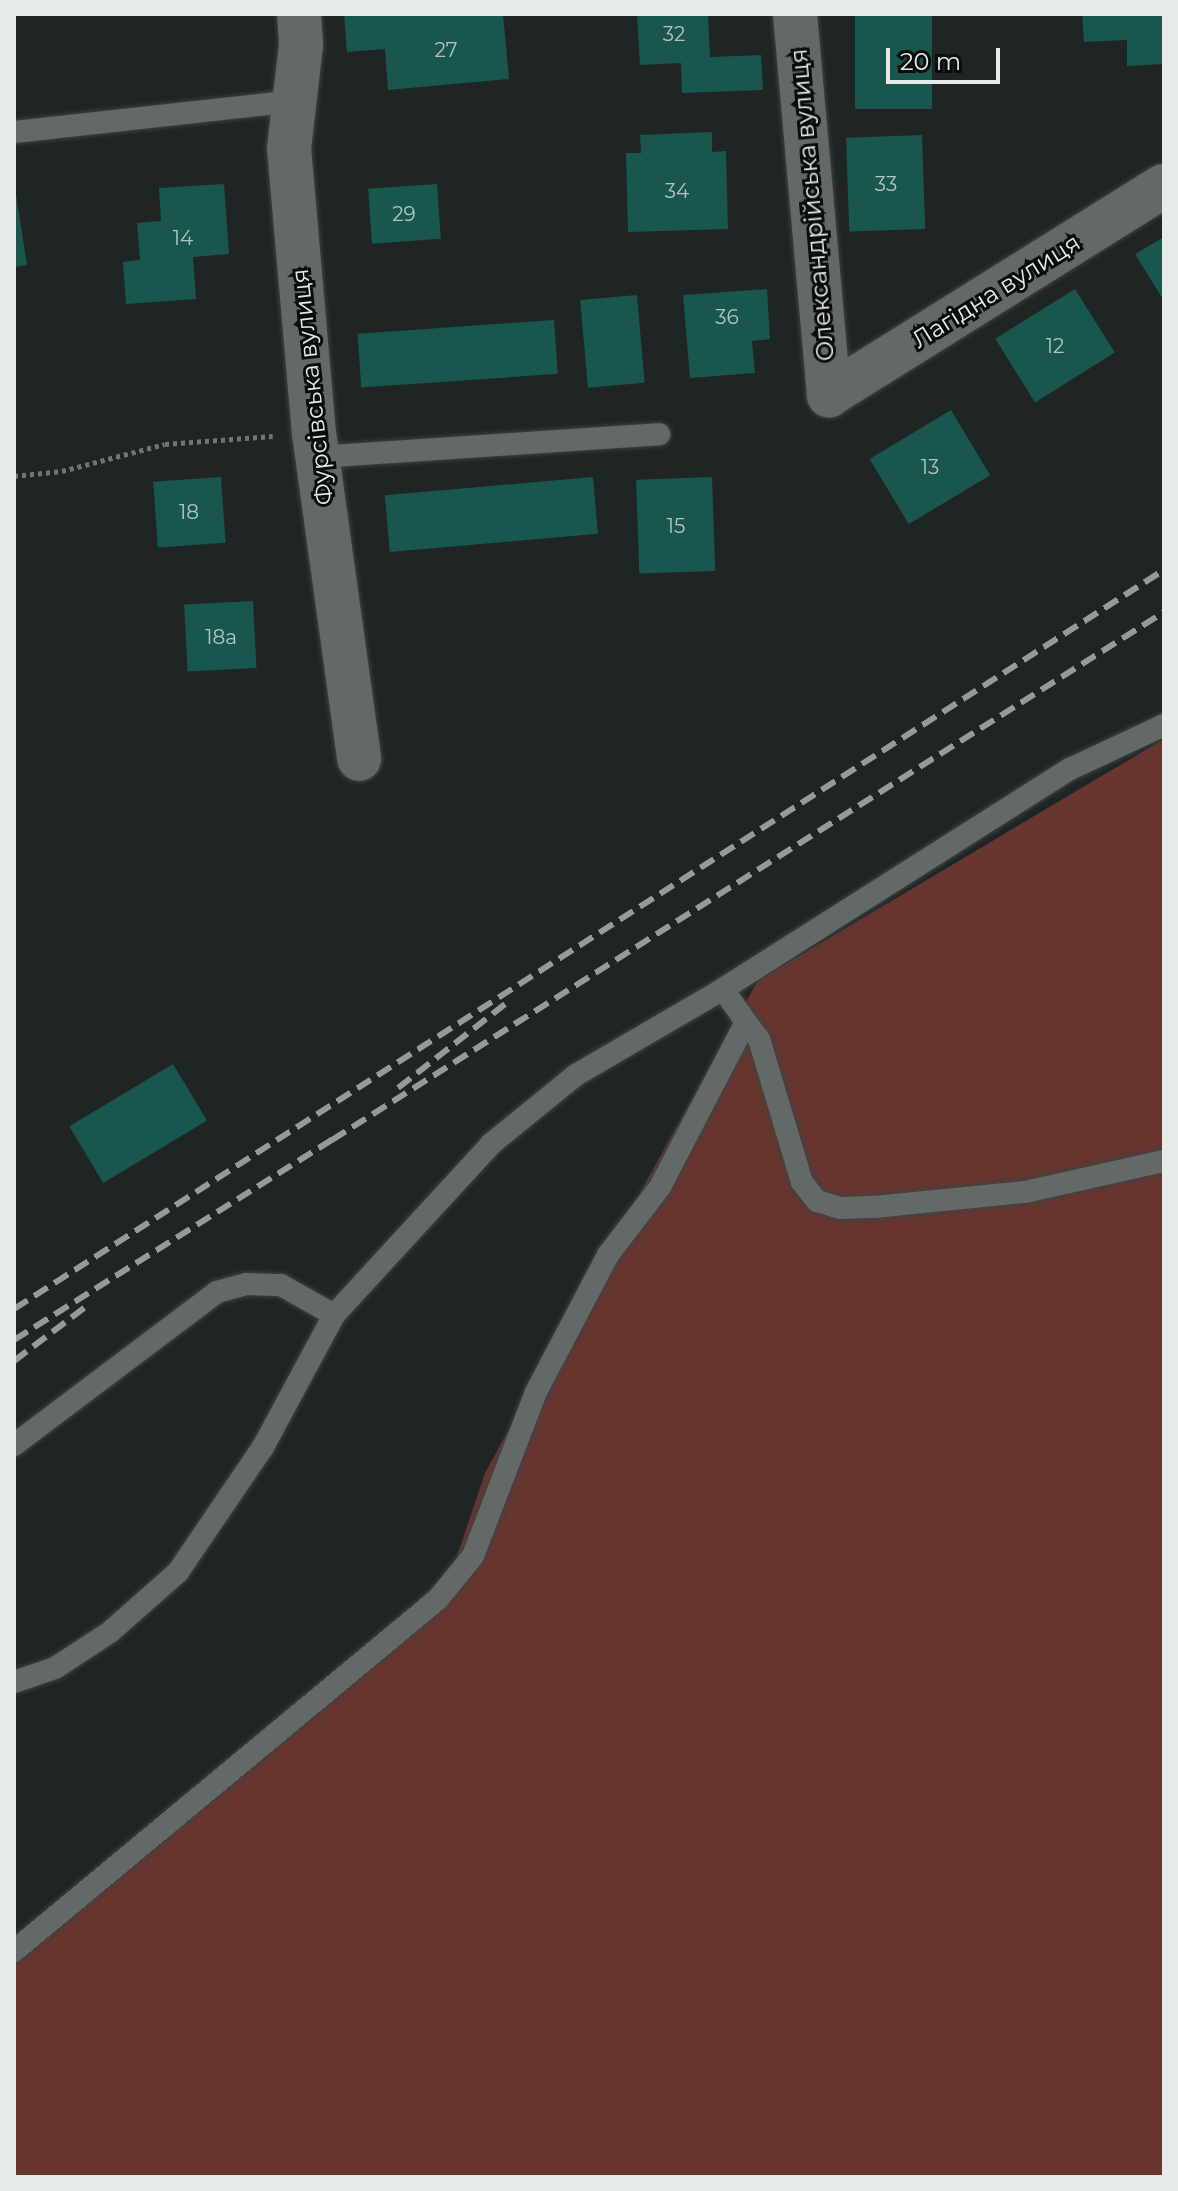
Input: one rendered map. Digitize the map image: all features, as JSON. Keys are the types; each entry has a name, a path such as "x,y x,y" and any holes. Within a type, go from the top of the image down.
{"street":[{"name":"Фурсівська вулиця","path":"299,14 289,148 315,445 359,759"},
{"name":"Олександрійська вулиця","path":"795,14 829,395"},
{"name":"Лагідна вулиця","path":"829,395 1164,186"}],"lane":[{"path":"14,132 294,101"},
{"path":"315,445 659,434"},
{"path":"14,1682 55,1668 110,1632 178,1572 263,1447 334,1315 491,1144 576,1075 723,989 1070,769 1164,725"},
{"path":"723,989 759,1039 802,1182 817,1201 840,1208 874,1207 1025,1192 1164,1161"},
{"path":"14,1951 447,1588 473,1556 536,1392 608,1255 660,1187 746,1022"},
{"path":"14,1445 217,1292 246,1284 281,1285 334,1315"}],"path":[{"path":"14,476 62,471 165,444 315,445"}],"shaded area":[{"path":"1164,739 1164,2177 14,2177 14,1938 374,1642 453,1568 485,1473 758,980"}],"building":[{"path":"344,14 503,14 509,79 388,90 385,49 347,52"},
{"path":"637,14 708,14 710,57 761,55 763,90 682,93 681,63 640,65"},
{"path":"855,14 932,14 932,109 855,109"},
{"path":"1082,14 1164,14 1164,64 1127,66 1127,40 1084,42"},
{"path":"712,132 712,152 726,151 728,229 628,232 626,153 641,153 640,135"},
{"path":"922,135 925,229 849,232 846,138"},
{"path":"14,181 27,265 14,267"},
{"path":"224,184 229,254 193,257 196,299 126,304 123,262 140,260 137,223 161,221 159,188"},
{"path":"437,184 441,239 372,244 368,189"},
{"path":"1164,237 1164,301 1135,254"},
{"path":"767,289 770,339 752,341 755,373 690,378 683,295"},
{"path":"1075,289 1115,353 1035,402 995,339"},
{"path":"637,295 645,383 588,388 580,300"},
{"path":"554,320 558,374 361,388 357,334"},
{"path":"951,410 990,475 909,524 870,459"},
{"path":"221,477 226,543 158,548 153,482"},
{"path":"593,477 598,534 390,552 385,495"},
{"path":"712,477 715,571 639,574 636,480"},
{"path":"253,601 257,668 188,672 184,605"},
{"path":"173,1064 207,1121 103,1183 69,1126"}],"railway":[{"path":"14,1309 1164,570"},
{"path":"332,1140 1164,612"},
{"path":"398,1088 505,1004"},
{"path":"14,1340 339,1135"},
{"path":"14,1361 84,1308"}]}
